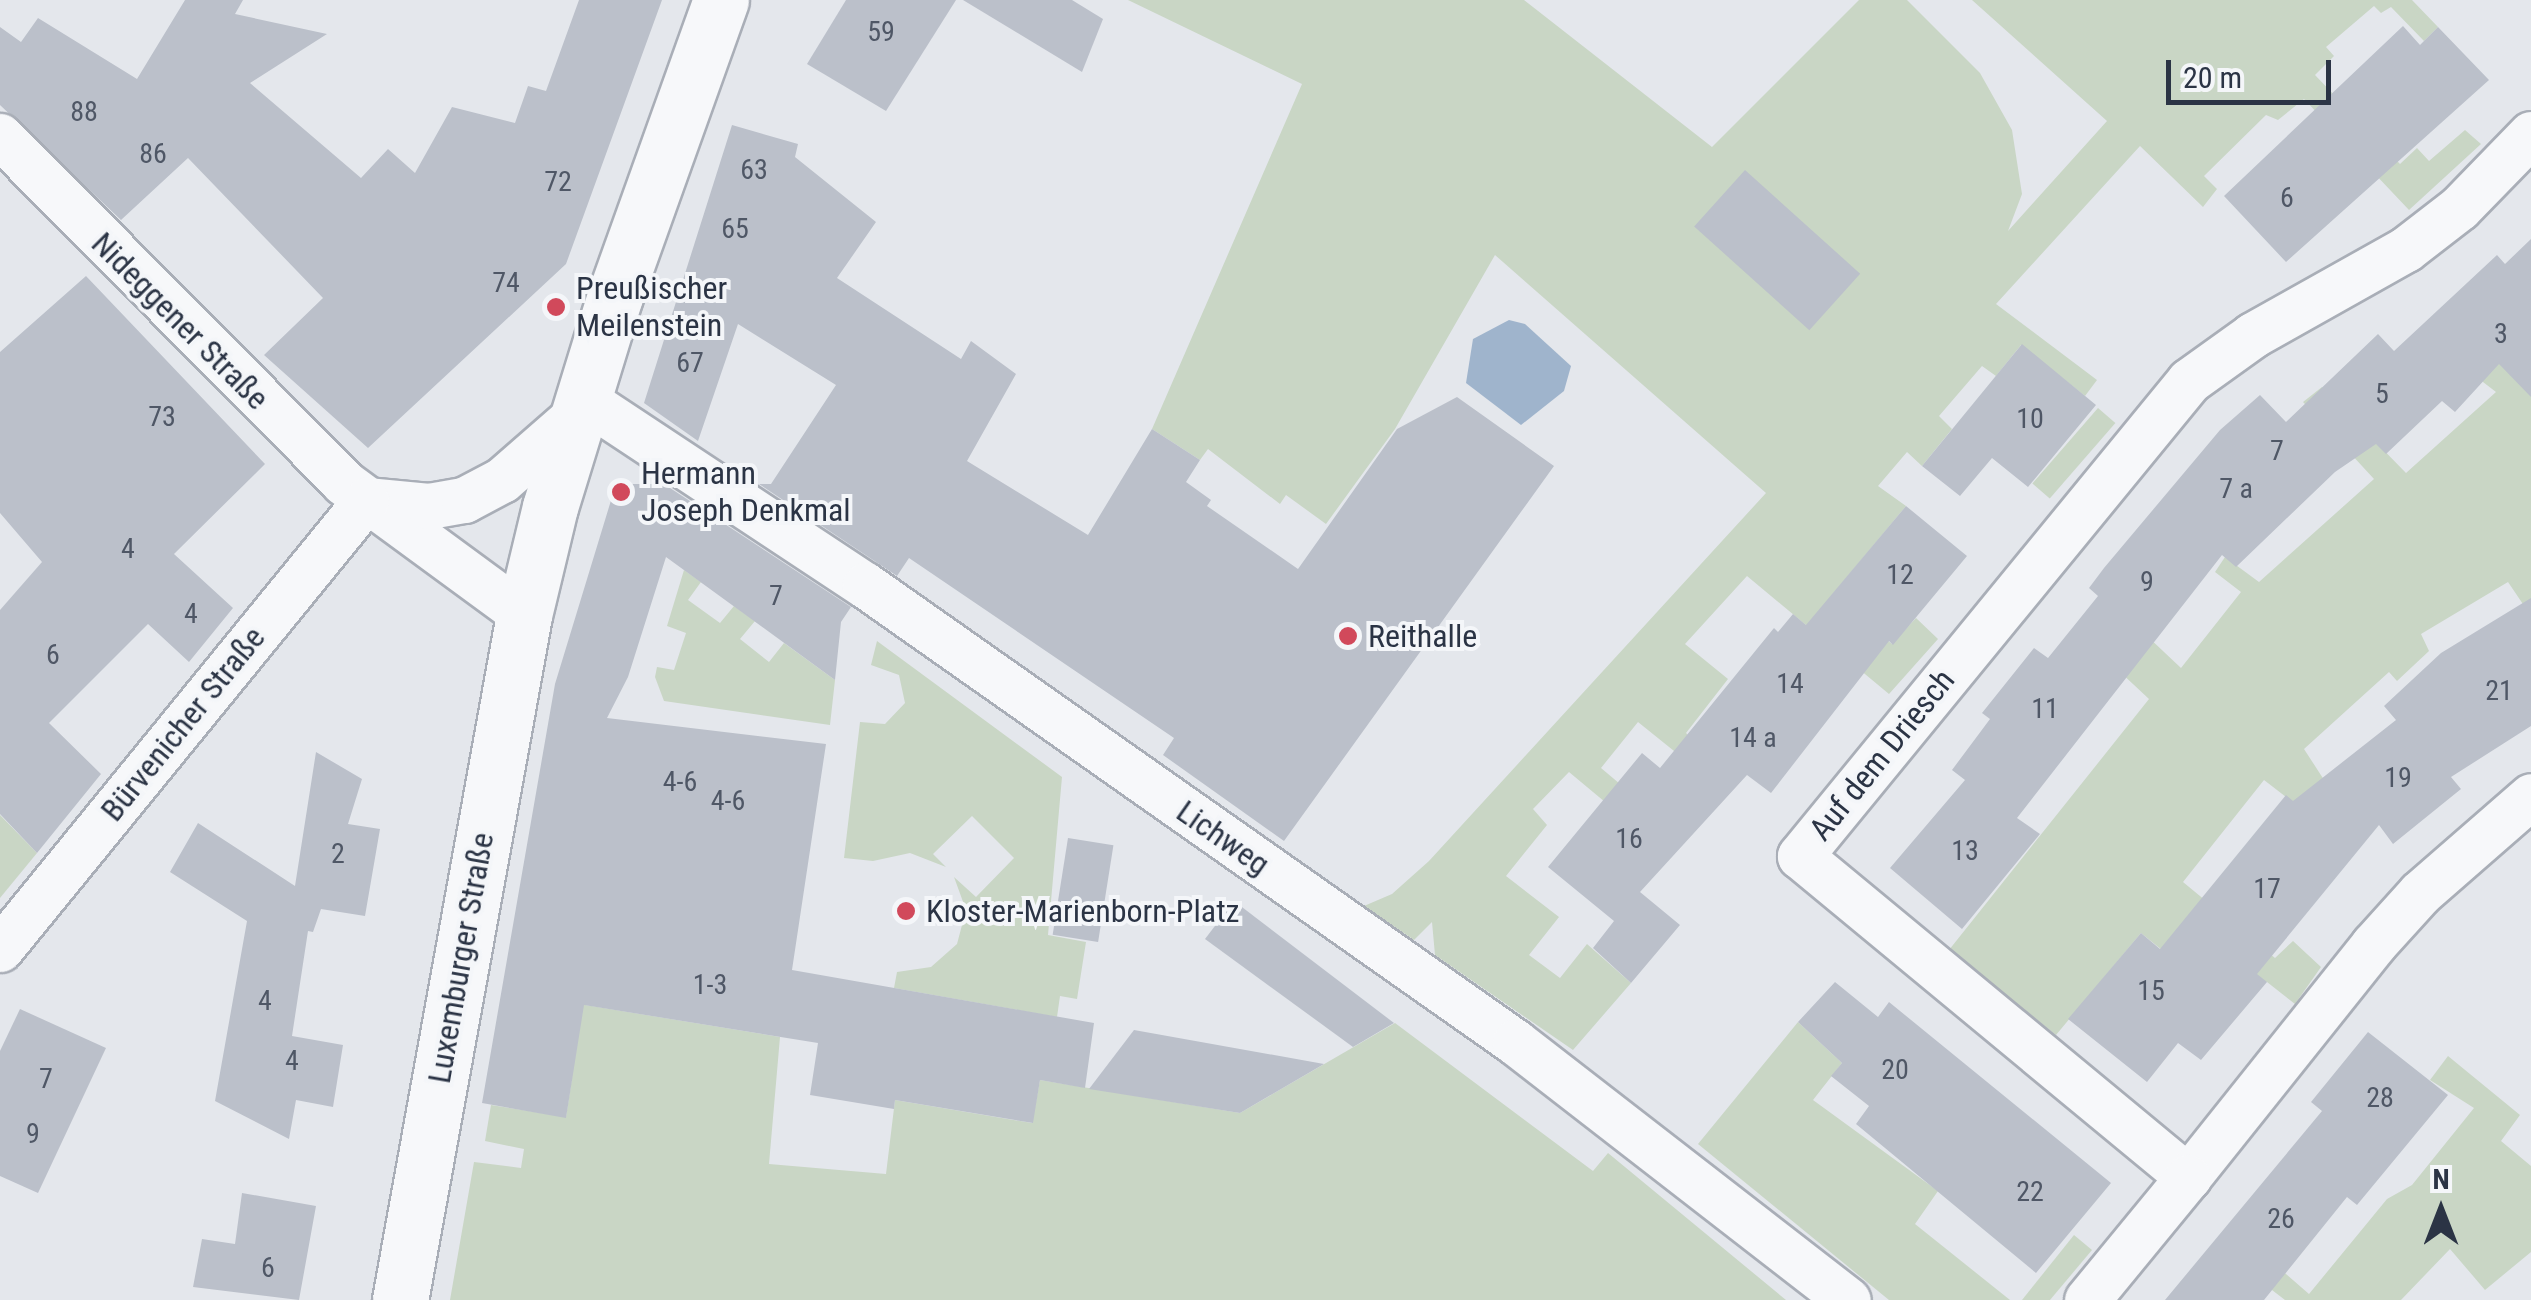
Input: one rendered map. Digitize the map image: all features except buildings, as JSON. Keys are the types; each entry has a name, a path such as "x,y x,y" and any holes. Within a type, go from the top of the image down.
{"street":[{"path":"524,616 578,407 721,0"},
{"name":"Auf dem Driesch","path":"2188,1177 1800,856 2189,381 2253,335 2406,249 2459,208 2531,134"},
{"name":"Nideggener Straße","path":"0,136 186,330 366,500 524,616"},
{"path":"366,500 429,506 464,500 502,480 578,407"},
{"name":"Lichweg","path":"578,407 865,585 1515,1042 1848,1300"},
{"name":"Bürvenicher Straße","path":"0,949 366,500"},
{"name":"Luxemburger Straße","path":"400,1300 524,616"},
{"path":"2087,1300 2373,945 2420,893 2531,796"}],"green space":[{"path":"1128,0 1524,0 1712,147 1859,0 1907,0 1980,73 2012,130 2022,194 2008,231 2107,121 1972,0 2412,0 2438,27 2424,41 2391,7 2381,13 2374,6 2326,47 2334,56 2315,75 2400,164 2417,148 2429,161 2465,130 2481,144 2409,210 2304,99 2278,120 2266,115 2204,176 2217,189 2203,207 2140,146 1996,304 2097,380 2085,396 2021,345 1996,376 1982,366 1939,416 1952,429 1922,466 1907,452 1878,486 1906,506 1832,595 1892,644 1916,618 1938,639 1889,694 1747,576 1685,644 1728,679 1686,733 1691,738 1679,755 1638,722 1601,768 1620,784 1605,802 1569,772 1533,809 1547,825 1506,876 1559,917 1529,955 1560,978 1587,944 1631,983 1573,1050 1435,955 1432,922 1414,940 1364,906 1392,894 1429,861 1766,493 1495,255 1395,429 1326,524 1286,495 1280,504 1208,449 1200,460 1152,429 1302,84"},
{"path":"2451,313 2531,391 2531,616 2508,582 2421,634 2429,651 2397,681 2389,672 2304,749 2352,823 2335,835 2264,780 2183,882 2275,958 2293,941 2321,967 2295,1004 2267,982 2183,967 2141,933 2056,1035 1949,950 2149,699 2118,670 2146,635 2181,668 2241,592 2215,572 2225,557 2259,582 2374,479 2303,402 2322,387 2406,473 2496,392 2483,382"},
{"path":"2098,408 2115,423 2050,499 2032,483"},
{"path":"684,570 701,582 688,600 720,623 734,606 755,621 740,639 769,662 784,643 835,680 830,725 664,701 655,677 657,667 674,670 686,633 667,626"},
{"path":"877,641 1062,777 1048,935 1086,942 1077,999 1060,996 1057,1017 894,988 897,972 931,967 957,944 966,910 954,877 976,897 1014,858 972,816 933,854 946,867 910,853 873,861 844,858 860,722 885,724 905,703 899,675 871,665"},
{"path":"0,815 37,853 0,898"},
{"path":"561,1001 780,1037 769,1164 886,1174 895,1100 1032,1123 1040,1080 1240,1113 1395,1023 1593,1171 1608,1153 1786,1300 450,1300 474,1162 521,1168 524,1149 485,1141 491,1105 566,1117 572,1078"},
{"path":"1798,1022 1842,1063 1813,1100 1938,1191 1915,1224 2010,1300 1889,1300 1698,1144"},
{"path":"2448,1056 2520,1115 2501,1141 2531,1166 2531,1252 2485,1290 2450,1249 2401,1300 2285,1300 2233,1260 2247,1240 2309,1294 2387,1199 2412,1185 2474,1108 2430,1080"},
{"path":"2074,1235 2092,1250 2050,1300 2022,1300"}],"water":[{"path":"1509,320 1525,324 1571,366 1564,391 1521,425 1466,383 1473,339"}],"place":[{"name":"Preußischer Meilenstein","path":"556,307"},
{"name":"Hermann Joseph Denkmal","path":"621,492"},
{"name":"Reithalle","path":"1348,636"},
{"name":"Kloster-Marienborn-Platz","path":"906,911"}]}
